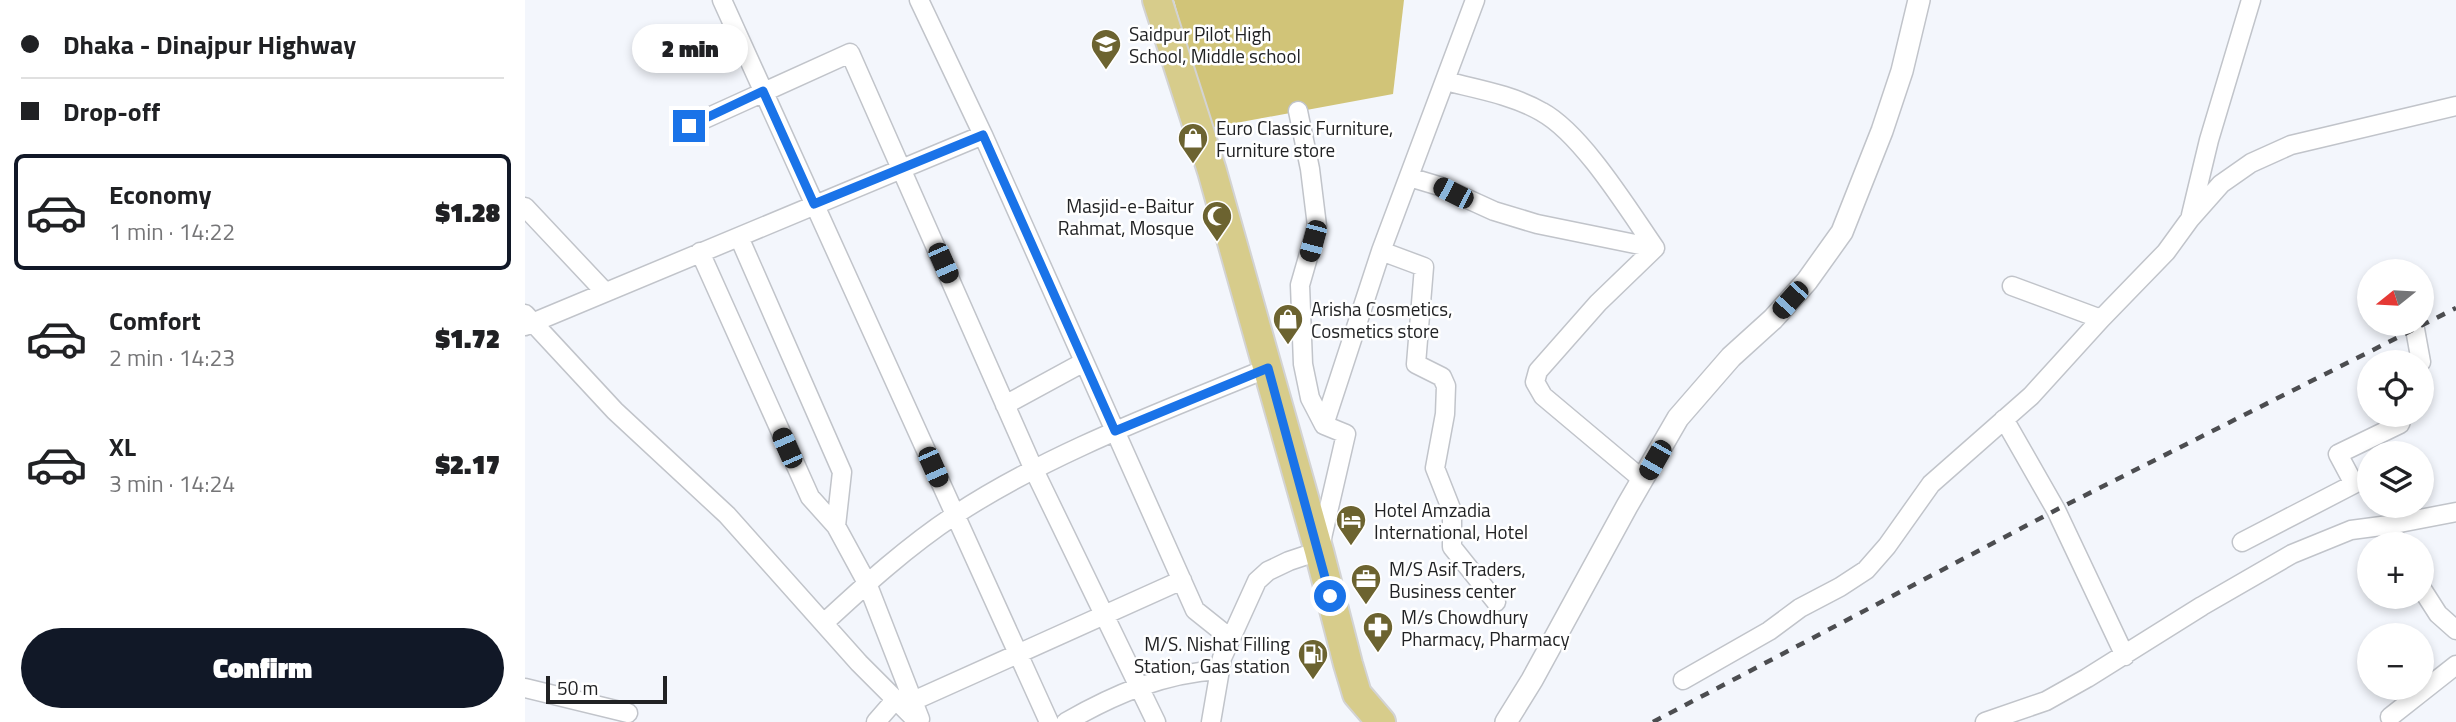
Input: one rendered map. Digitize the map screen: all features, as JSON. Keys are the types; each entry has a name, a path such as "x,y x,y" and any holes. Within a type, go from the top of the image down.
{"highway":[{"path":"1157,0 1212,171 1357,694 1381,722"}],"street":[{"path":"722,0 1049,722"},
{"path":"919,0 983,135 1195,610 1230,638"},
{"path":"1324,425 1381,251 1475,0"},
{"path":"1506,722 1678,418 1731,358 1773,319 1807,281 1842,232 1882,131 1902,71 1919,0"},
{"path":"2190,219 2209,140 2251,0"},
{"path":"689,126 850,53 1034,470 1156,722"},
{"path":"1445,81 1500,96 1543,112 1576,141 1655,248"},
{"path":"1683,680 1769,631 1800,608 1866,570 1887,546 1931,484 2031,397 2101,319 2166,253 2190,219 2221,184 2251,163 2291,145 2456,106"},
{"path":"1211,722 1220,670 1230,638 1257,581 1268,571 1319,551 1346,434 1324,425 1310,398 1303,364 1300,285 1317,226 1310,169 1298,111"},
{"path":"919,722 904,700 859,663 727,515 615,411 528,321 679,263 983,135"},
{"path":"1409,177 1439,186 1494,211 1537,224 1655,248"},
{"path":"525,207 605,292"},
{"path":"739,237 842,472 835,526"},
{"path":"1643,481 1542,396 1535,382 1538,371 1598,303 1655,248"},
{"path":"1381,251 1424,267 1416,364 1442,377 1445,386 1445,414 1435,468 1452,511 1452,547 1496,602"},
{"path":"700,252 810,497 835,526 867,583 904,700"},
{"path":"2012,286 2101,319"},
{"path":"1005,405 1084,362"},
{"path":"824,624 867,583 955,515 1034,470 1115,431 1268,368"},
{"path":"2004,419 2056,509 2125,656"},
{"path":"2242,542 2354,484 2338,454 2394,427"},
{"path":"1985,722 2046,701 2292,554 2351,530 2456,512"},
{"path":"2389,525 2392,532"},
{"path":"876,722 904,700 1018,654 1182,580"},
{"path":"2434,608 2456,630"},
{"path":"2390,716 2456,665"},
{"path":"1066,722 1139,686 1192,671 1220,670"},
{"path":"525,688 628,713"}],"shaded area":[{"path":"1174,0 1404,0 1393,94 1209,128"}],"railway":[{"path":"1653,722 2056,510 2456,308"}],"place":[{"name":"Saidpur Pilot High School, Middle school","path":"1106,71"},
{"name":"Euro Classic Furniture, Furniture store","path":"1193,165"},
{"name":"Masjid-e-Baitur Rahmat, Mosque","path":"1217,243"},
{"name":"Arisha Cosmetics, Cosmetics store","path":"1288,346"},
{"name":"Hotel Amzadia International, Hotel","path":"1351,547"},
{"name":"M/S Asif Traders, Business center","path":"1366,606"},
{"name":"M/s Chowdhury Pharmacy, Pharmacy","path":"1378,654"},
{"name":"M/S. Nishat Filling Station, Gas station","path":"1313,681"}],"route":[{"path":"689,126 763,91 814,204 983,135 1115,431 1268,368 1330,596"}]}
